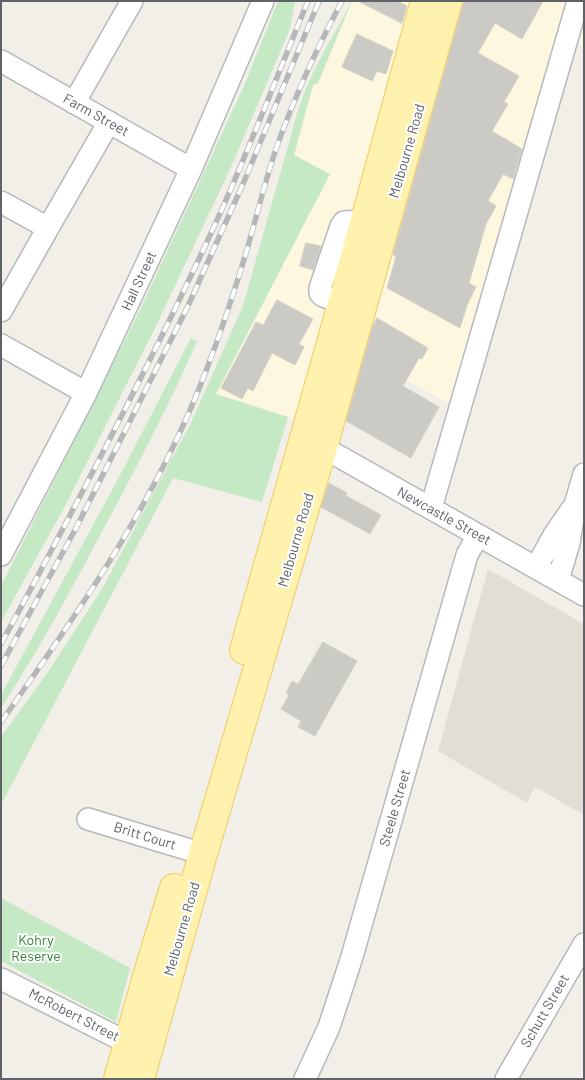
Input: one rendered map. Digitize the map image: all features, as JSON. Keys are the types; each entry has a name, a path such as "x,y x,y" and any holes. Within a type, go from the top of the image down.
{"main road":[{"name":"Melbourne Road","path":"352,307 364,221 426,1"},
{"name":"Melbourne Road","path":"140,1079 138,1048 148,973 195,851 352,307 448,1"},
{"name":"Melbourne Road","path":"118,1079 138,1048"}],"street":[{"path":"74,103 132,1"},
{"name":"Hall Street","path":"1,555 86,393 192,169 263,1"},
{"path":"431,508 578,1"},
{"name":"Farm Street","path":"1,61 192,169"},
{"path":"1,311 109,122"},
{"path":"1,202 48,228"},
{"path":"1,345 86,393"},
{"name":"Newcastle Street","path":"314,442 584,595"},
{"path":"558,580 569,543 575,505 584,474"},
{"path":"536,568 554,535 575,505"},
{"name":"Steele Street","path":"305,1079 329,1027 348,968 467,555 478,535"},
{"name":"Britt Court","path":"88,819 195,851"},
{"name":"Schutt Street","path":"506,1079 584,944"},
{"name":"McRobert Street","path":"1,979 138,1048"}],"shaded area":[{"path":"352,1 416,1 294,419 216,394 330,175 294,155 313,85 318,83"},
{"path":"455,1 584,1 584,46 563,35 454,406 357,353"},
{"path":"488,569 584,624 584,815 535,787 527,803 438,751"}],"green space":[{"path":"278,1 295,1 290,29 231,167 154,330 65,506 1,622 1,586 140,310 244,86"},
{"path":"352,1 318,83 313,85 294,155 330,174 216,394 288,417 262,502 173,478 1,805 1,737 50,669 102,589 190,425 243,306 297,114 307,86"},
{"path":"191,338 197,341 146,448 59,611 1,708 1,695 118,479"},
{"name":"Kohry Reserve","path":"1,898 130,968 116,1022 1,961"}],"building":[{"path":"358,1 397,1 407,6 402,23"},
{"path":"464,1 543,1 522,39 495,23 478,53 519,76 504,102 508,104 492,131 522,149 513,179 503,174 488,201 496,206 486,224 469,283 476,287 467,305 460,328 387,288 396,257 393,255"},
{"path":"357,34 393,51 386,74 377,71 372,81 342,67"},
{"path":"306,243 321,246 313,270 300,266"},
{"path":"277,300 313,319 299,344 304,347 295,365 272,353 253,391 248,388 242,399 221,388 256,322 263,325"},
{"path":"377,318 428,348 422,359 419,358 403,386 439,407 411,458 346,421 373,326"},
{"path":"329,483 347,493 345,495 381,515 370,534 321,507"},
{"path":"323,642 357,661 315,736 298,727 301,721 281,709 289,695 286,693 292,681 298,684"}],"railway":[{"path":"1,644 110,439 212,231 308,1"},
{"path":"1,666 75,530 188,306 243,184 319,1"},
{"path":"1,722 59,639 115,553 141,509 187,418 227,312 271,164 289,113 342,1"}]}
